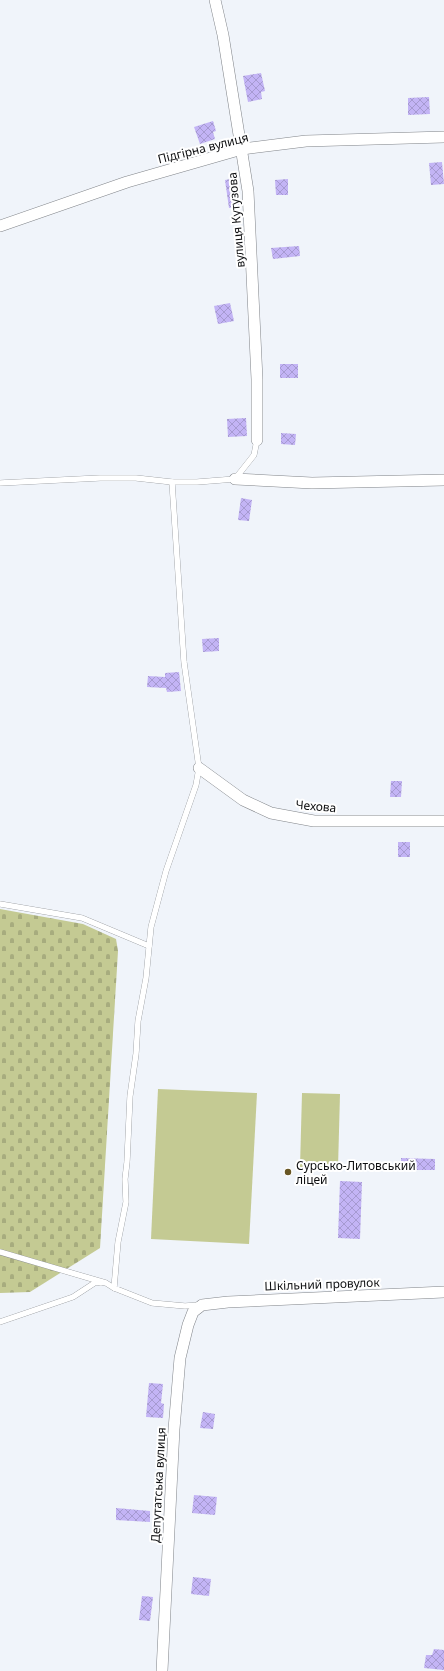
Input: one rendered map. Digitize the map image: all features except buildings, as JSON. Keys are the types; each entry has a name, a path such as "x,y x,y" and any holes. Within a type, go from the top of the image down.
{"street":[{"name":"вулиця Кутузова","path":"215,0 223,35 248,191 253,261 257,379 257,440"},
{"name":"Підгірна вулиця","path":"0,226 127,182 242,149 306,141 444,137"},
{"path":"235,479 312,483 444,480"},
{"name":"Чехова","path":"199,768 243,800 271,813 314,821 444,821"},
{"name":"Шкільний провулок","path":"202,1305 228,1302 444,1292"},
{"name":"Депутатська вулиця","path":"162,1671 174,1429 180,1358 188,1325 193,1312 202,1305"}],"lane":[{"path":"0,483 100,478 136,478 172,482 219,481 235,479 254,455 257,440"},
{"path":"114,1288 118,1242 126,1202 125,1179 130,1096 136,1054 138,1021 146,978 151,926 166,871 196,785 199,768 184,662 172,482"},
{"path":"0,904 82,918 149,946"},
{"path":"0,1252 106,1283 114,1288 152,1303 185,1306 202,1305"},
{"path":"0,1322 73,1297 96,1282 106,1283"}],"green space":[{"path":"0,909 83,924 116,939 118,951 100,1248 30,1292 0,1293"},
{"path":"158,1089 257,1093 249,1244 151,1239"},
{"path":"302,1093 340,1094 338,1168 300,1167"}],"place":[{"name":"Сурсько-Литовський ліцей","path":"288,1172"}]}
